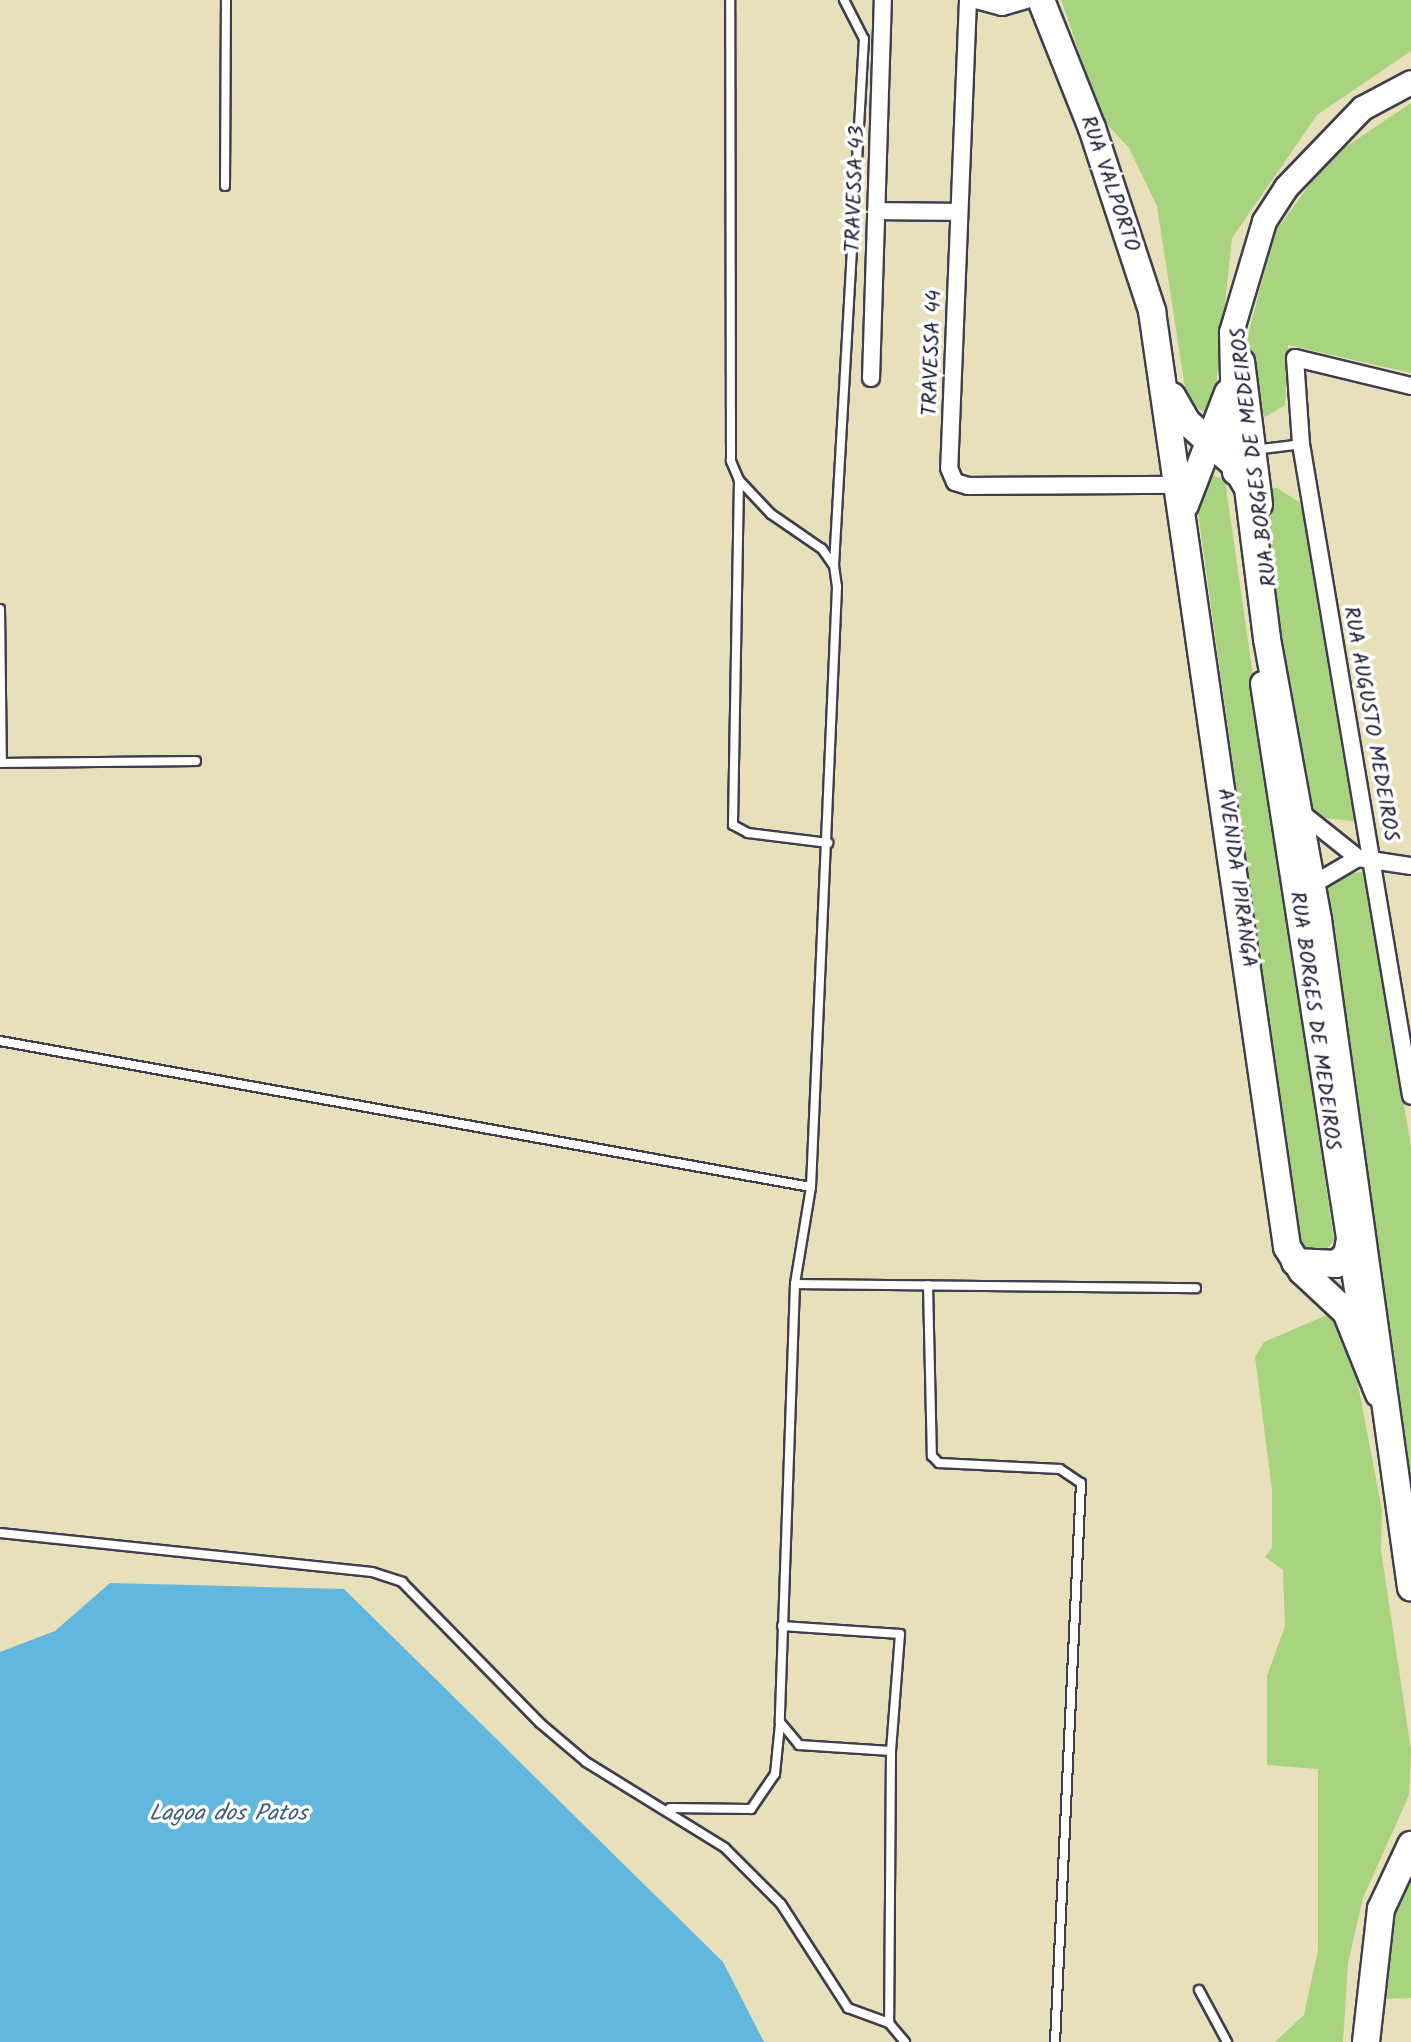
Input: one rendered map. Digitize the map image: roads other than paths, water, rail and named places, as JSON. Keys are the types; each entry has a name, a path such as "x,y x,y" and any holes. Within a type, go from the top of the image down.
{"main road":[{"name":"RUA VALPORTO","path":"1041,0 1147,298 1162,372"},
{"path":"1237,313 1264,221 1286,187 1363,108 1411,82"},
{"name":"RUA BORGES DE MEDEIROS","path":"1237,313 1228,393 1233,463 1347,1255 1367,1357 1379,1394"},
{"name":"RUA BORGES DE MEDEIROS","path":"1237,313 1283,730 1312,892 1379,1394 1411,1588"},
{"path":"1162,372 1187,422 1233,463 1248,488 1283,730"},
{"name":"AVENIDA IPIRANGA","path":"1162,372 1182,496 1285,1236 1295,1262 1346,1312 1367,1357"},
{"path":"1182,496 1212,443 1228,393"},
{"path":"1295,1262 1325,1267 1347,1255 1353,1224 1322,1022 1312,892"},
{"path":"1366,2042 1381,1909 1411,1845"}],"street":[{"name":"TRAVESSA 43","path":"871,378 883,0"},
{"name":"TRAVESSA 44","path":"968,0 949,468 956,482 1182,496"},
{"path":"975,0 1002,7 1026,0"},
{"path":"876,211 959,212"},
{"name":"RUA AUGUSTO MEDEIROS","path":"1411,386 1295,358 1301,444 1365,859 1411,1096"},
{"path":"1299,811 1365,859 1411,866"},
{"path":"1312,892 1365,859"}],"lane":[{"path":"225,186 226,0"},
{"path":"730,0 731,461 739,480 733,825 748,833 828,843"},
{"path":"667,1807 751,1810 775,1774 780,1722 795,1284 811,1187 828,843 834,566 864,39 844,0"},
{"path":"1262,449 1301,444"},
{"path":"739,480 834,566"},
{"path":"0,609 1,763 196,761"},
{"path":"0,1041 811,1187"},
{"path":"795,1284 1196,1288"},
{"path":"928,1286 932,1456 939,1463 1060,1469 1081,1483 1055,2042"},
{"path":"0,1533 372,1572 402,1582 540,1723 586,1762 667,1807 726,1848 781,1904 848,2008 889,2023 905,2042"},
{"path":"782,1626 900,1634 891,1751 889,2023"},
{"path":"780,1722 799,1745 891,1751"},
{"path":"1199,1990 1227,2042"}],"water":[{"name":"Lagoa dos Patos","path":"110,1583 344,1589 723,1962 764,2042 0,2042 0,1652 55,1631"}]}
